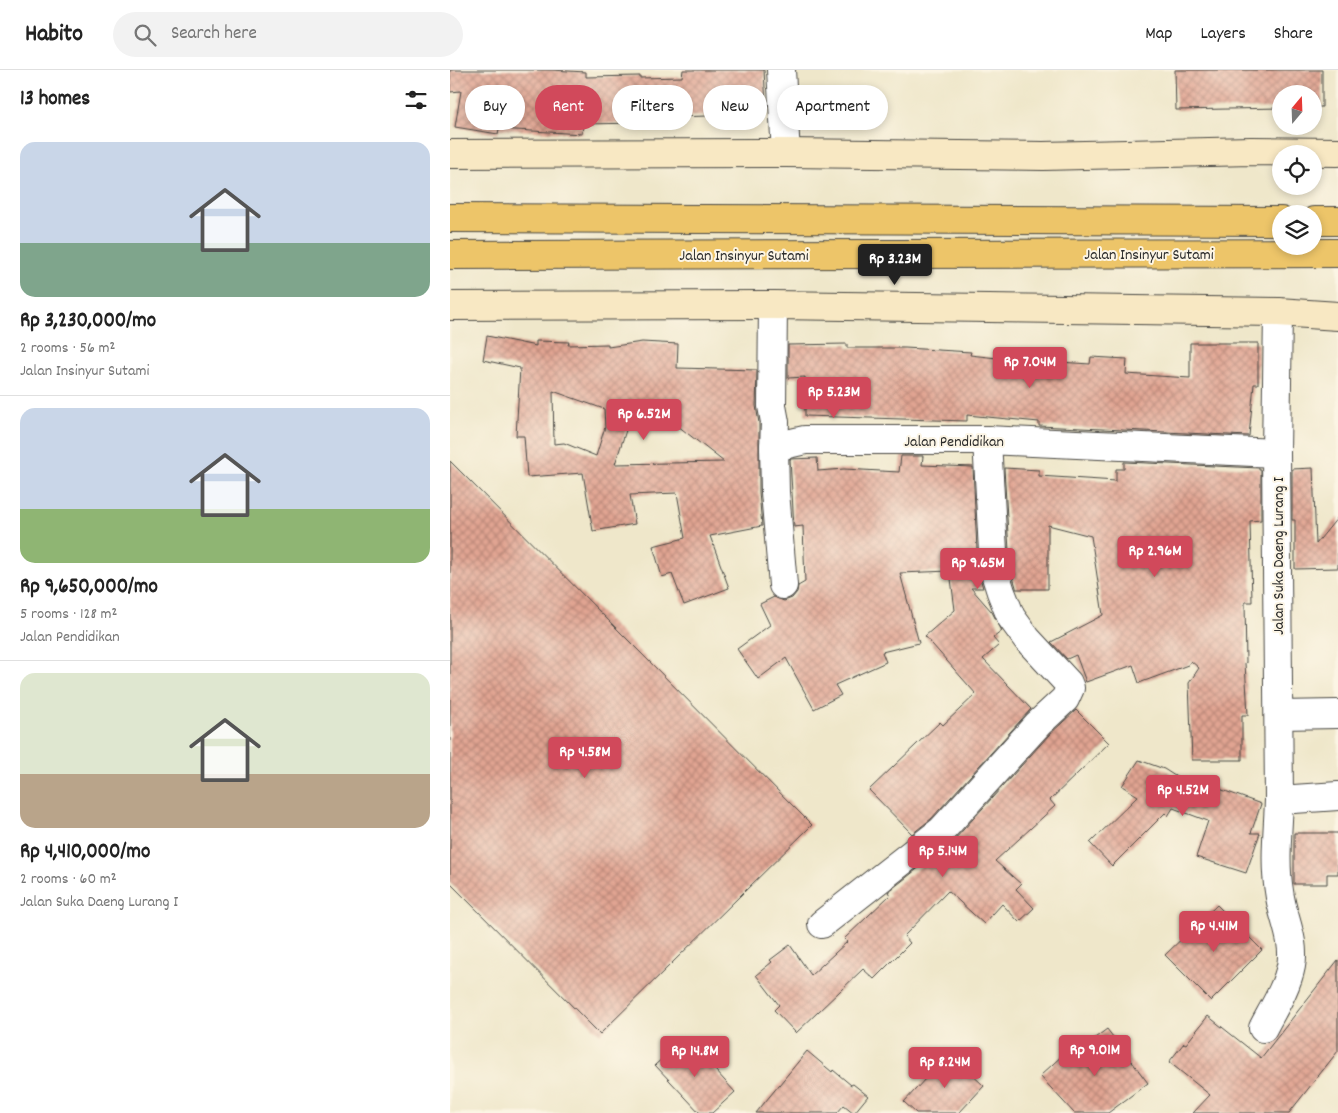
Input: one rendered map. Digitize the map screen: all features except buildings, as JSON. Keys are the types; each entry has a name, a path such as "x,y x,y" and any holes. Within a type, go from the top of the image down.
{"highway":[{"name":"Jalan Insinyur Sutami","path":"450,218 1272,221"},
{"path":"1322,221 1338,221"},
{"name":"Jalan Insinyur Sutami","path":"450,255 1338,253"}],"street":[{"path":"781,70 786,152"},
{"path":"450,154 786,152 1044,156 1251,151 1338,152"},
{"path":"450,306 773,306 1278,312 1338,316"},
{"path":"773,306 772,406 775,422 775,492 784,585"},
{"name":"Jalan Suka Daeng Lurang I","path":"1263,1028 1288,978 1293,944 1279,892 1277,868 1279,800 1276,453 1278,312"},
{"name":"Jalan Pendidikan","path":"774,447 804,440 986,440 1276,453"},
{"path":"822,924 942,830 1038,724 1068,694 1070,688 1068,683 1027,639 1011,616 1001,592 994,570 986,440"},
{"path":"1279,715 1338,714"},
{"path":"1279,800 1338,796"}]}
